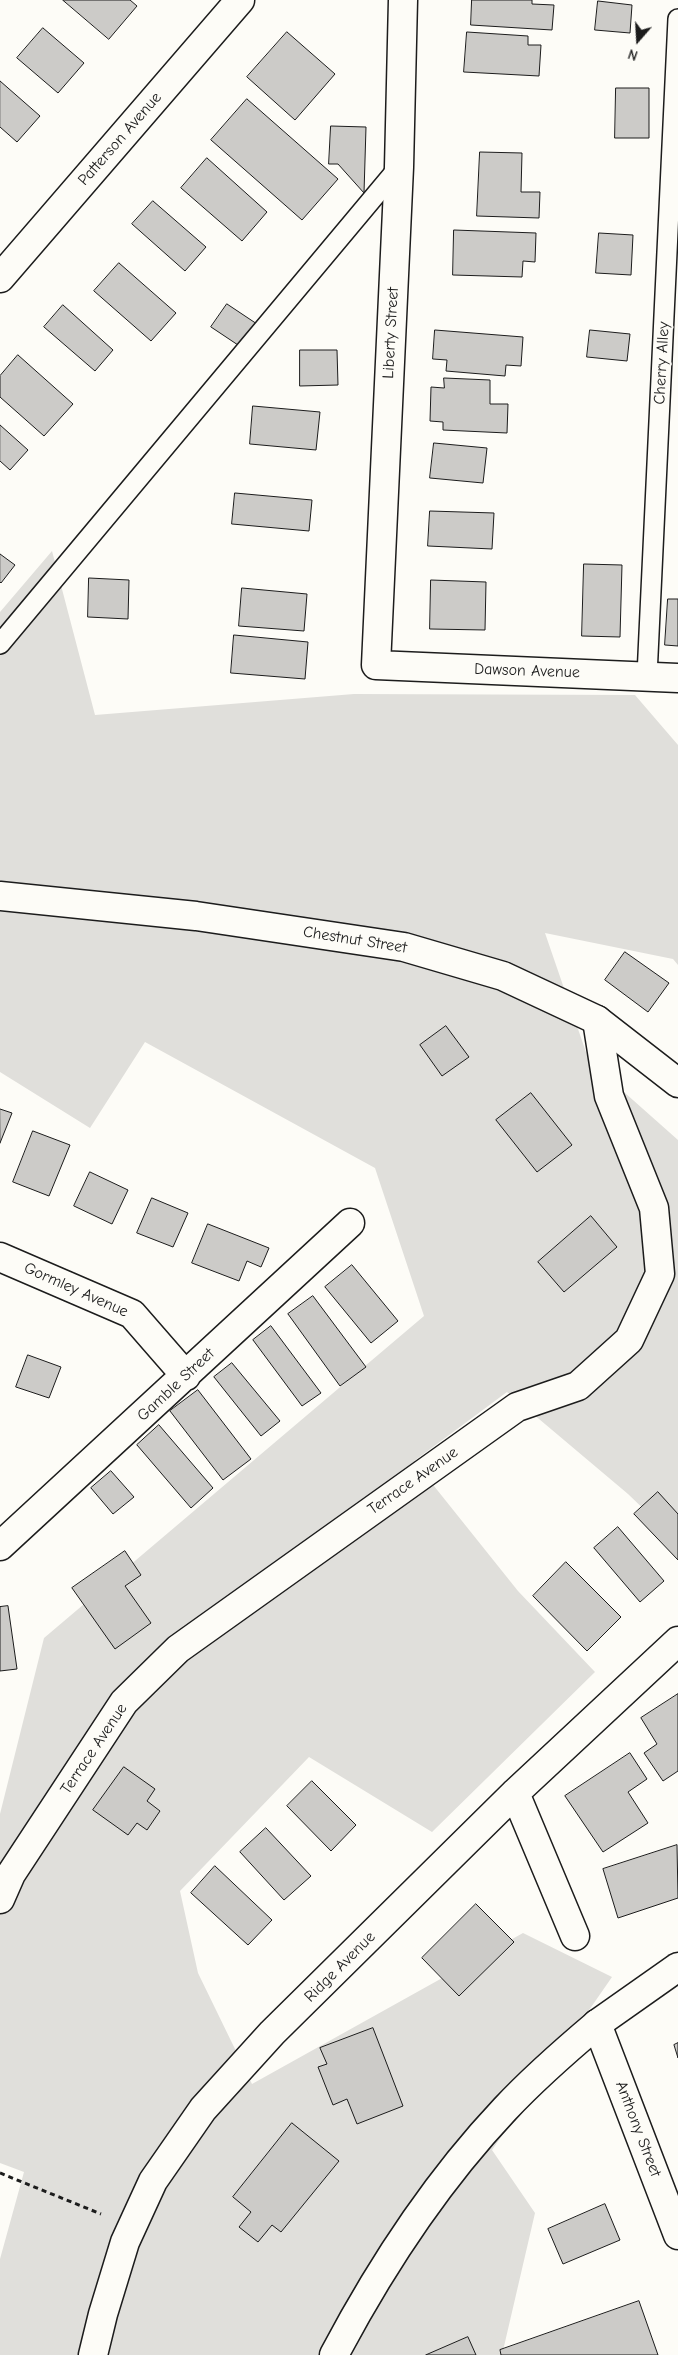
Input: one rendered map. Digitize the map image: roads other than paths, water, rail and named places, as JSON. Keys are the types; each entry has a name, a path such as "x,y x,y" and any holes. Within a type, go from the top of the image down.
{"main road":[{"name":"Patterson Avenue","path":"0,278 240,0"},
{"name":"Liberty Street","path":"376,665 399,167 403,0"},
{"name":"Dawson Avenue","path":"376,665 678,678"},
{"name":"Chestnut Street","path":"0,896 196,916 404,947 504,976 597,1020 678,1083"},
{"name":"Terrace Avenue","path":"0,1900 11,1874 124,1702 178,1649 517,1408 578,1386 629,1340 660,1274 654,1208 609,1096 597,1020"},
{"name":"Gamble Street","path":"0,1546 350,1223"},
{"name":"Gormley Avenue","path":"0,1257 132,1314 186,1376"},
{"name":"Ridge Avenue","path":"93,2355 103,2314 132,2227 153,2180 203,2110 272,2033 516,1793 678,1642"},
{"path":"516,1793 574,1936"},
{"path":"334,2355 388,2261 423,2207 463,2156 505,2108 551,2063 597,2024 678,1967"},
{"name":"Anthony Street","path":"597,2024 678,2235"}],"lane":[{"name":"Cherry Alley","path":"647,676 678,19"},
{"path":"0,644 399,167"}]}
